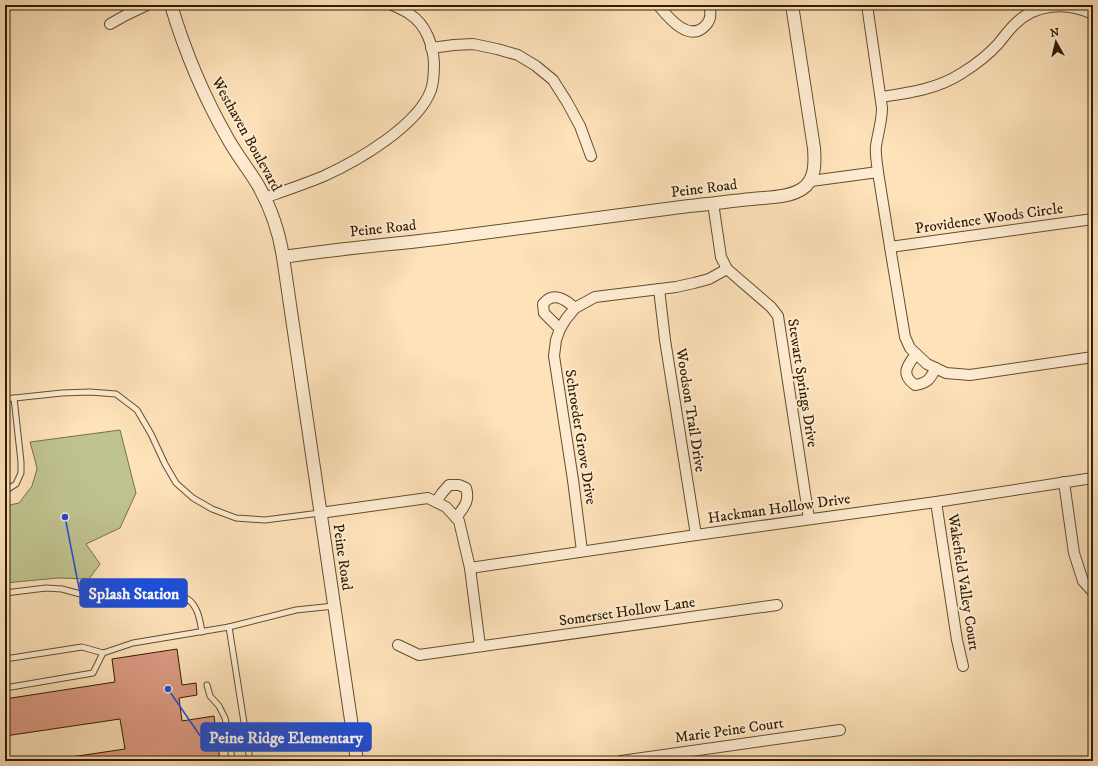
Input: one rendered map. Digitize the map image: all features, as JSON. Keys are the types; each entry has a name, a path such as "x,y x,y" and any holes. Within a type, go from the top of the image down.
{"street":[{"path":"110,24 147,5"},
{"name":"Westhaven Boulevard","path":"171,5 180,35 208,100 229,141 258,185 264,198 278,230 283,257"},
{"path":"264,198 323,176 349,164 397,131 412,118 423,104 431,90 434,74 434,58 430,40 423,27 412,15 392,5"},
{"path":"658,5 678,26 687,31 694,31 705,26 708,22 711,11 709,5"},
{"path":"792,5 814,148 814,170 811,181 878,172"},
{"path":"867,5 881,97 882,115 876,147 878,172 905,337 910,348 927,364 946,373 970,376 1093,356"},
{"path":"881,97 909,93 928,88 944,83 961,74 974,65 993,48 1015,24 1026,15 1038,9 1048,6 1067,6 1080,8 1092,13"},
{"path":"432,48 473,44 518,55 536,66 553,80 568,102 580,126 591,156"},
{"name":"Peine Road","path":"356,761 283,257 320,251 435,239 785,195 801,190 811,181"},
{"name":"Stewart Springs Drive","path":"713,203 721,257 727,269 771,307 778,316 809,519"},
{"name":"Providence Woods Circle","path":"890,247 1093,219"},
{"name":"Schroeder Grove Drive","path":"582,551 554,356 556,340 560,329 575,308 595,297 676,287 709,279 727,269"},
{"name":"Woodson Trail Drive","path":"659,289 665,340 696,535"},
{"path":"560,329 544,314 543,304 547,299 552,297 562,299 575,308"},
{"path":"916,354 910,361 906,372 908,380 915,385 928,381 936,368"},
{"name":"Hackman Hollow Drive","path":"470,568 936,502 1093,478"},
{"path":"1064,482 1074,553 1083,581 1093,592"},
{"path":"436,502 449,485 459,485 466,488 468,496 464,506 456,518"},
{"path":"320,513 428,498 446,507 460,521 470,568 480,646"},
{"name":"Wakefield Valley Court","path":"936,502 963,666"},
{"name":"Somerset Hollow Lane","path":"398,645 419,655 777,605"},
{"name":"Marie Peine Court","path":"621,761 840,730"}],"lane":[{"path":"5,399 83,392 116,394 137,410 176,483 193,498 212,509 236,518 266,520 320,513"},
{"path":"5,491 16,484 21,473 14,398"},
{"path":"5,593 46,588 62,589 119,603 177,596 186,598 193,604 200,616 202,632"},
{"path":"5,659 82,647 102,653 133,643 229,627 296,610 334,606"},
{"path":"229,627 250,761"},
{"path":"5,688 93,673 102,653"},
{"path":"206,685 210,696 219,706 226,718 232,761"}],"green space":[{"path":"120,430 136,493 120,528 86,544 100,564 89,579 58,578 5,583 5,506 19,503 32,486 37,469 30,442"}],"building":[{"path":"177,649 182,685 196,683 197,695 179,698 182,721 214,716 220,761 72,761 71,757 125,749 120,719 5,736 5,699 115,682 112,659"}],"place":[{"name":"Splash Station","path":"65,517"},
{"name":"Peine Ridge Elementary","path":"168,689"}]}
